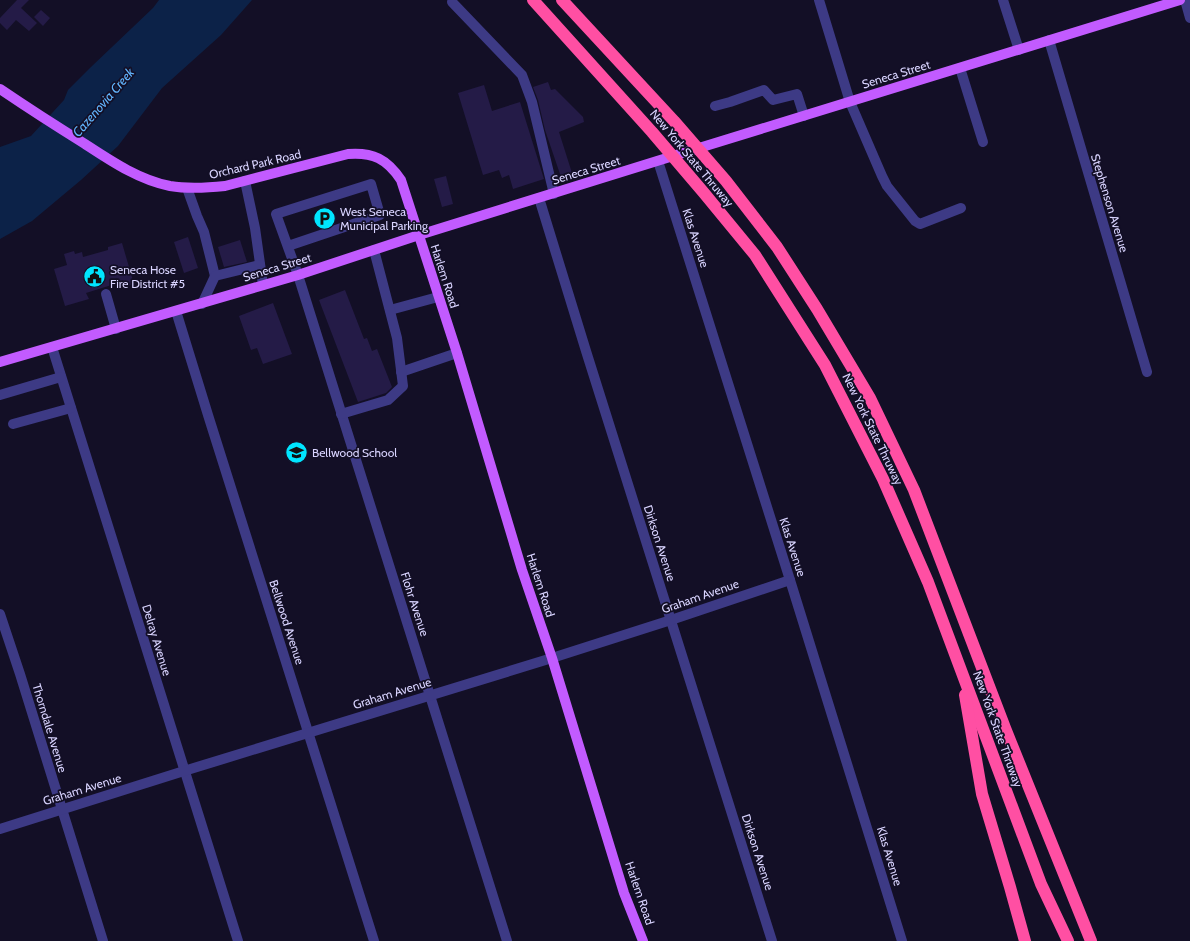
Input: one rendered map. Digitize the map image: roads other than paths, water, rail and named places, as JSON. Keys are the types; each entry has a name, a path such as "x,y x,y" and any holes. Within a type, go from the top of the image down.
{"highway":[{"name":"New York State Thruway","path":"533,0 652,132 755,255 826,365 883,479 928,582 1041,884 1068,941"},
{"name":"New York State Thruway","path":"562,0 674,121 726,181 777,247 817,308 870,398 914,490 1002,721 1091,941"},
{"path":"960,667 982,794 1010,887 1024,941"}],"main road":[{"name":"Seneca Street","path":"0,362 298,275 539,198 1174,1"},
{"name":"Orchard Park Road","path":"0,89 115,163 151,181 169,186 187,188 225,186 348,154 368,154 377,157 387,163 401,180 419,236"},
{"name":"Harlem Road","path":"419,236 457,353 522,570 552,658 624,893 643,941"}],"street":[{"path":"819,0 850,102 887,186 915,221 920,224 961,208"},
{"path":"1003,0 1019,50"},
{"path":"1185,0 1190,18"},
{"path":"452,2 522,75 532,102 554,194"},
{"name":"Stephenson Avenue","path":"1049,40 1147,372"},
{"path":"960,68 983,142"},
{"path":"715,106 764,90 773,100 797,94 804,116"},
{"name":"Klas Avenue","path":"658,162 902,941"},
{"path":"245,181 255,228 263,285"},
{"name":"Flohr Avenue","path":"288,246 380,215 371,184 276,214 298,275 507,941"},
{"path":"187,188 204,232 215,276 202,304"},
{"name":"Dirkson Avenue","path":"539,198 772,941"},
{"path":"341,414 388,400 403,386 397,338 374,250"},
{"path":"215,276 260,265"},
{"path":"106,294 116,329"},
{"path":"390,310 438,297"},
{"name":"Bellwood Avenue","path":"176,311 374,941"},
{"name":"Delray Avenue","path":"52,347 238,941"},
{"path":"402,372 457,353"},
{"path":"0,395 61,377"},
{"path":"13,424 71,408"},
{"name":"Graham Avenue","path":"0,829 552,658 790,580"},
{"name":"Thorndale Avenue","path":"0,614 103,941"}],"water":[{"name":"Cazenovia Creek","path":"159,0 252,0 221,35 162,88 118,146 81,180 32,221 0,239 0,147 31,136 64,100 68,90 153,8"}],"place":[{"name":"West Seneca Municipal Parking","path":"325,218"},
{"name":"Seneca Hose Fire District #5","path":"94,276"},
{"name":"Bellwood School","path":"296,452"}]}
